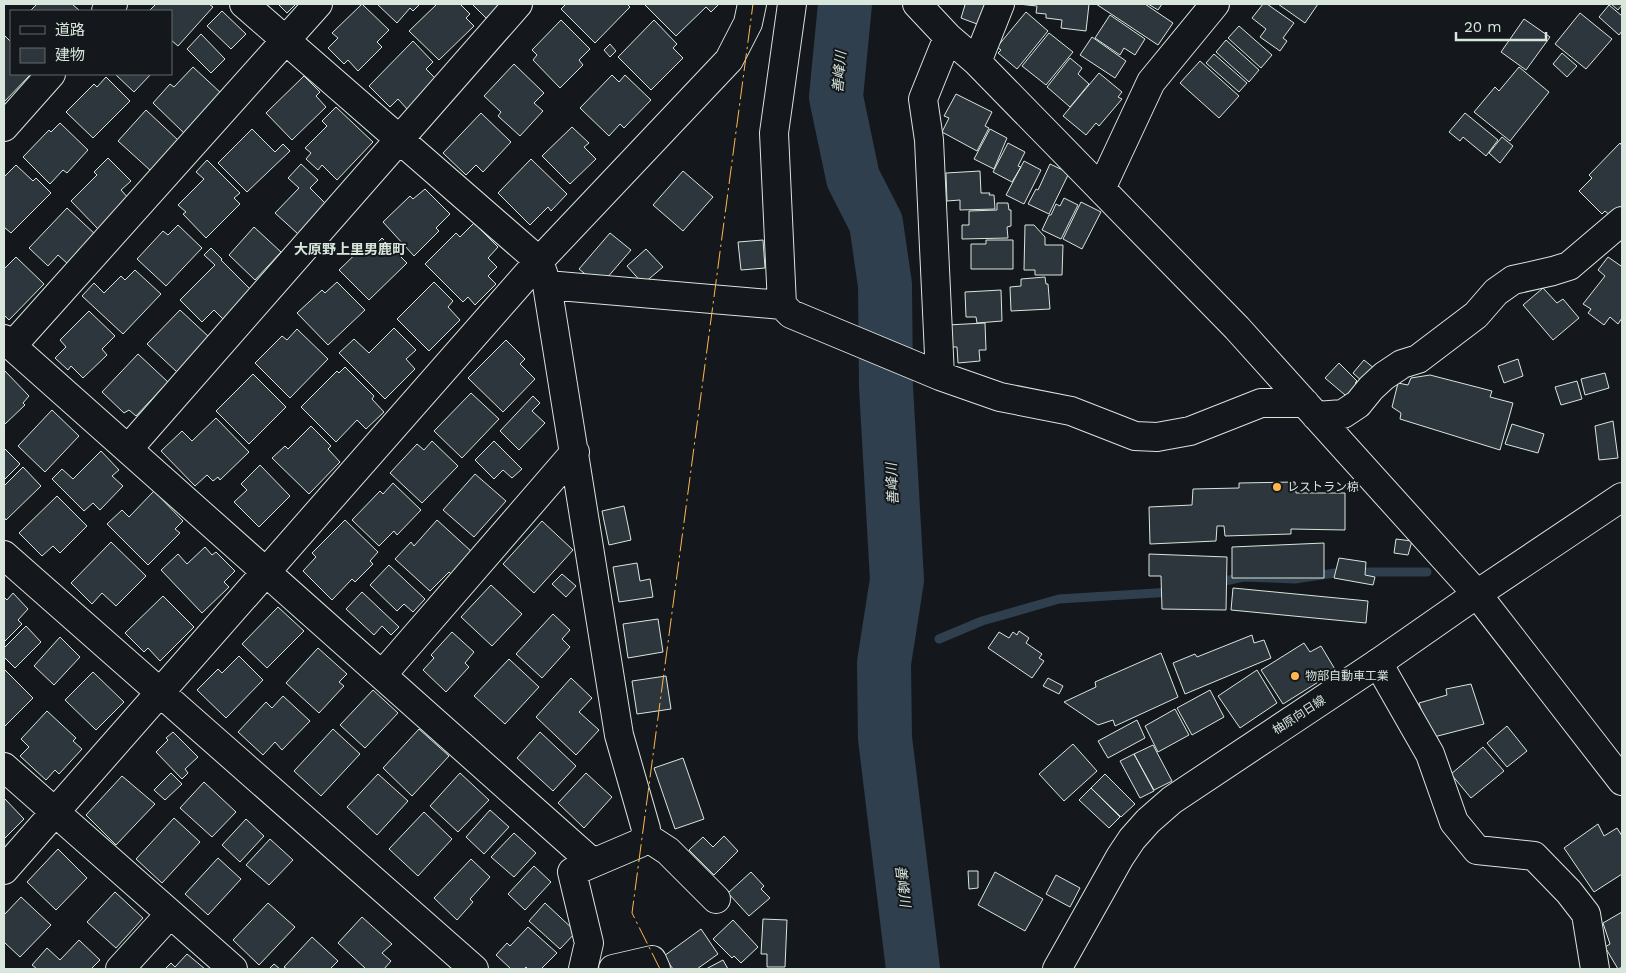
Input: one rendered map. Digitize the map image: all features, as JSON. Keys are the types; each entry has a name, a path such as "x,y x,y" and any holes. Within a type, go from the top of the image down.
{"street":[{"path":"244,4 400,139 543,273 787,309 940,376 1000,397 1071,411 1135,436 1157,437 1190,431 1261,403 1343,414 1358,404 1384,376 1402,364 1418,359 1476,315 1496,292 1513,280 1569,266 1622,220"},
{"path":"318,4 8,342 594,863"},
{"path":"128,449 518,4"},
{"path":"4,870 266,572 543,273 729,60 748,23 752,4"},
{"path":"787,309 774,133 792,4"},
{"path":"917,4 977,62 1237,328 1476,594 1622,781"},
{"path":"977,62 1000,4"},
{"path":"1101,189 1151,82 1215,4"},
{"path":"940,376 930,140 923,99 942,30"},
{"path":"4,127 50,75"},
{"path":"543,273 575,452 619,735 646,829 645,836 640,843 572,872 589,943 583,969"},
{"path":"382,675 575,452"},
{"name":"柚原向日線","path":"1057,969 1132,839 1148,821 1172,800 1622,497"},
{"path":"4,554 474,969"},
{"path":"1378,663 1430,754 1454,822 1477,850 1534,856 1546,868 1569,892 1586,914 1595,969"},
{"path":"4,767 233,969"},
{"path":"645,836 668,851 716,899"},
{"path":"120,969 170,914"},
{"path":"613,969 652,960 656,969"}],"building":[{"path":"37,4 72,4 79,10 31,10"},
{"path":"156,4 209,4 213,7 178,46 172,41 172,10 150,10"},
{"path":"278,4 296,4 287,13"},
{"path":"362,4 389,30 377,42 382,47 358,71 348,60 344,64 328,48 338,38 332,33"},
{"path":"377,4 420,4 413,11 410,8 397,23"},
{"path":"437,4 460,4 470,14 466,18 474,26 439,60 409,31"},
{"path":"472,4 501,4 486,18"},
{"path":"566,4 627,4 630,7 595,43 561,9"},
{"path":"644,4 719,4 711,12 706,7 676,36"},
{"path":"962,4 993,4 985,27 961,18 965,5"},
{"path":"1018,4 1089,4 1086,31 1061,28 1062,20 1046,18 1046,14 1036,13 1037,6"},
{"path":"1096,4 1145,4 1173,23 1158,45"},
{"path":"1148,4 1162,4 1158,10"},
{"path":"1263,4 1267,4 1294,23 1283,38 1287,41 1280,51 1260,37 1266,29 1252,18"},
{"path":"1278,4 1318,4 1305,23"},
{"path":"1611,4 1622,4 1622,5 1618,10"},
{"path":"1609,5 1622,16 1622,31 1619,35 1599,17"},
{"path":"222,11 246,34 231,49 207,26"},
{"path":"1026,12 1048,31 1017,69 998,53 1001,50 997,47"},
{"path":"1580,13 1612,39 1586,69 1555,44"},
{"path":"1110,15 1145,39 1135,55 1124,48 1120,55 1095,38"},
{"path":"1524,19 1550,37 1526,70 1501,52"},
{"path":"561,20 590,49 579,60 583,65 560,88 533,60 537,55 532,50"},
{"path":"654,20 677,44 673,48 683,58 651,90 618,57"},
{"path":"1239,26 1272,55 1261,68 1228,38"},
{"path":"1049,33 1073,52 1046,85 1022,66"},
{"path":"201,34 225,59 211,73 187,49"},
{"path":"4,35 10,41 10,75 30,75 4,102"},
{"path":"1092,37 1126,61 1115,78 1080,55"},
{"path":"1226,40 1259,70 1249,82 1216,52"},
{"path":"413,41 433,62 426,69 437,80 408,110 398,99 390,107 369,86"},
{"path":"610,44 616,51 610,57 604,50"},
{"path":"1562,53 1577,66 1567,77 1553,64"},
{"path":"1214,54 1247,83 1239,92 1206,63"},
{"path":"1070,58 1082,68 1078,74 1089,84 1070,107 1047,87"},
{"path":"1200,61 1239,96 1219,118 1180,83"},
{"path":"514,64 544,93 534,103 543,111 520,136 498,116 501,112 484,96"},
{"path":"193,67 222,94 185,134 153,103 170,84 174,87"},
{"path":"1519,67 1549,92 1510,141 1474,112 1495,87 1499,91"},
{"path":"1099,73 1122,92 1118,97 1122,99 1099,126 1096,123 1086,135 1063,116"},
{"path":"116,75 150,75 134,92"},
{"path":"612,75 619,82 625,75 651,100 624,128 620,124 609,136 580,108"},
{"path":"304,76 320,92 316,96 326,107 292,140 266,113"},
{"path":"106,77 130,101 93,138 66,112 94,84 97,87"},
{"path":"956,94 992,112 985,126 989,128 977,151 942,132 949,118 944,116"},
{"path":"336,107 373,142 337,180 322,165 318,170 306,159 311,153 305,148 327,126 322,121"},
{"path":"146,110 179,141 151,171 118,141"},
{"path":"481,113 511,142 483,172 476,165 466,175 443,153"},
{"path":"1465,113 1498,140 1486,156 1463,137 1460,141 1449,132"},
{"path":"60,123 88,150 67,173 63,170 50,184 23,157 49,130 51,132"},
{"path":"572,127 589,143 584,147 596,159 570,184 542,156"},
{"path":"252,129 275,152 283,144 290,151 247,192 218,163"},
{"path":"990,129 1007,138 994,169 974,159"},
{"path":"1502,137 1513,146 1500,163 1489,153"},
{"path":"1008,143 1025,152 1018,166 1021,167 1012,182 993,172"},
{"path":"1620,143 1622,146 1622,211 1614,219 1605,211 1602,214 1579,191 1592,178 1589,175"},
{"path":"108,158 131,181 121,190 130,200 99,230 71,201 97,175 94,172"},
{"path":"531,159 567,194 551,211 548,207 530,225 498,193"},
{"path":"207,160 240,193 234,198 240,204 206,238 183,214 186,212 178,205 204,179 196,172"},
{"path":"1024,161 1041,170 1024,204 1006,195"},
{"path":"301,164 318,180 310,188 326,204 298,234 275,213 299,188 288,178"},
{"path":"1050,164 1069,173 1049,214 1028,204 1036,189 1038,190"},
{"path":"16,165 33,181 36,178 51,193 11,233 4,227 4,177"},
{"path":"683,171 713,197 683,231 653,205"},
{"path":"980,171 981,193 994,195 995,209 960,210 960,200 947,201 946,173"},
{"path":"425,189 450,214 436,228 439,231 414,256 383,222 410,196 413,199"},
{"path":"1064,198 1078,205 1061,239 1042,230 1056,204 1060,206"},
{"path":"1081,202 1101,212 1082,249 1063,239"},
{"path":"997,203 1008,203 1009,210 1011,210 1011,226 1007,227 1008,238 962,239 962,225 969,225 969,211 997,210"},
{"path":"67,208 96,235 68,264 58,255 48,266 29,248"},
{"path":"474,223 498,247 488,258 497,267 488,276 496,284 475,305 468,297 463,302 425,264 456,233 460,237"},
{"path":"178,225 202,248 166,286 137,259 163,231 168,235"},
{"path":"1025,225 1034,225 1045,237 1045,245 1063,245 1062,275 1035,275 1035,270 1024,270"},
{"path":"254,227 281,252 255,280 229,255"},
{"path":"610,233 631,250 600,286 579,269"},
{"path":"382,238 407,263 369,300 339,270 368,242 373,247"},
{"path":"763,240 765,268 741,270 738,242"},
{"path":"986,240 1013,240 1013,269 971,269 971,244 986,244"},
{"path":"211,248 251,290 223,319 214,310 202,322 180,300 215,265 204,255"},
{"path":"646,249 663,267 643,284 627,266"},
{"path":"16,257 44,284 9,320 4,315 4,269"},
{"path":"1608,257 1621,266 1622,264 1622,318 1618,324 1610,317 1604,325 1588,313 1591,309 1583,304 1605,276 1598,270"},
{"path":"135,270 161,294 123,334 82,296 94,283 104,293 121,276 125,280"},
{"path":"1045,277 1046,284 1048,284 1050,309 1011,311 1010,287 1021,286 1021,279"},
{"path":"337,282 365,310 328,345 297,313 322,290 325,293"},
{"path":"434,282 453,301 448,307 460,320 429,351 397,319"},
{"path":"1543,288 1557,303 1563,299 1579,318 1553,340 1523,305"},
{"path":"1001,290 1002,321 977,323 976,317 966,317 965,292"},
{"path":"180,310 209,337 177,372 147,344"},
{"path":"89,311 115,336 102,349 107,355 83,378 71,366 68,370 55,358 66,347 60,340"},
{"path":"985,323 986,350 979,350 980,361 958,363 957,347 948,347 947,325"},
{"path":"394,328 416,350 406,359 415,369 385,399 339,353 354,339 369,353"},
{"path":"297,329 328,359 290,398 255,363 282,336 287,340"},
{"path":"506,340 525,359 520,364 535,379 503,412 468,378"},
{"path":"138,354 168,382 136,416 129,410 124,413 102,392"},
{"path":"1518,359 1523,376 1504,383 1498,366"},
{"path":"1364,360 1375,369 1363,382 1353,373"},
{"path":"1339,363 1357,381 1355,383 1361,389 1351,400 1325,378"},
{"path":"345,367 374,396 372,399 384,412 366,429 357,420 336,442 301,407 337,371 339,373"},
{"path":"4,370 29,396 23,403 25,405 4,425"},
{"path":"1605,373 1609,388 1585,395 1581,379"},
{"path":"253,374 286,407 249,444 216,411"},
{"path":"1430,375 1492,391 1490,397 1513,403 1500,450 1400,419 1401,413 1392,407 1398,383 1408,385 1411,378"},
{"path":"1577,381 1582,399 1561,405 1555,387"},
{"path":"471,393 499,419 462,458 434,431"},
{"path":"533,396 540,403 532,411 545,423 519,450 500,431"},
{"path":"52,410 79,436 45,472 18,446"},
{"path":"216,418 249,452 220,480 218,477 213,481 207,475 195,486 161,451 182,431 192,441"},
{"path":"1613,421 1618,458 1599,460 1595,426"},
{"path":"1512,424 1544,434 1538,453 1505,444"},
{"path":"311,426 331,446 328,449 340,462 309,494 272,458 285,446 288,449"},
{"path":"432,441 458,466 422,503 390,473 417,444 424,450"},
{"path":"494,441 522,469 512,478 503,470 494,479 475,460"},
{"path":"4,448 20,464 4,480"},
{"path":"101,451 119,470 112,476 123,486 100,510 93,503 84,511 52,479 62,469 73,479"},
{"path":"260,465 290,496 259,527 234,502 247,490 241,484"},
{"path":"23,467 41,486 6,520 4,517 4,486"},
{"path":"475,474 506,501 474,537 443,510"},
{"path":"1295,482 1296,493 1345,493 1345,530 1291,529 1291,534 1225,536 1224,526 1217,526 1216,541 1150,544 1149,507 1192,505 1193,489 1239,488 1239,483"},
{"path":"393,483 421,510 397,535 394,531 379,546 352,520 380,491 383,494"},
{"path":"154,491 183,521 175,529 180,533 148,565 107,524 122,510 129,517"},
{"path":"57,496 87,526 60,553 53,546 42,556 19,533"},
{"path":"624,506 631,540 609,545 602,511"},
{"path":"345,520 378,552 370,561 373,564 355,582 352,579 332,600 303,571 316,557 312,553"},
{"path":"437,520 472,552 451,574 449,572 430,591 395,559 411,542 414,546"},
{"path":"542,521 573,550 534,593 503,564"},
{"path":"1396,539 1412,541 1408,555 1394,553"},
{"path":"111,542 146,576 116,606 102,593 92,604 71,583"},
{"path":"1324,543 1324,578 1232,578 1232,547"},
{"path":"205,547 212,555 216,552 235,571 224,582 229,587 202,613 161,570 178,554 187,564"},
{"path":"1149,554 1227,557 1226,610 1162,609 1161,576 1149,576"},
{"path":"1339,558 1366,562 1365,575 1375,577 1373,585 1334,578"},
{"path":"637,563 640,581 650,579 653,597 619,602 613,567"},
{"path":"389,565 425,599 413,612 404,604 397,611 370,585"},
{"path":"562,574 576,586 566,597 552,584"},
{"path":"491,585 522,614 492,646 461,617"},
{"path":"1233,588 1368,601 1366,623 1231,610"},
{"path":"362,592 399,627 391,635 382,626 374,635 346,609"},
{"path":"13,593 28,609 18,620 22,624 4,642 4,597 7,600"},
{"path":"163,596 194,627 160,661 148,648 144,652 125,633"},
{"path":"278,607 304,631 267,668 242,644"},
{"path":"553,614 570,630 562,639 570,647 542,678 516,654"},
{"path":"658,619 663,652 628,658 623,624"},
{"path":"26,626 41,642 15,668 4,657 4,648"},
{"path":"1019,631 1029,638 1026,643 1042,654 1039,658 1044,661 1032,678 988,648 999,632 1009,638 1013,632 1017,635"},
{"path":"452,632 474,652 465,663 469,667 446,692 423,670 434,658 431,655"},
{"path":"1252,635 1254,643 1264,640 1271,658 1185,694 1173,663 1195,654 1197,657"},
{"path":"60,637 80,657 54,685 34,666"},
{"path":"1304,643 1310,652 1321,646 1336,671 1283,704 1261,670"},
{"path":"318,648 347,674 339,682 344,686 319,713 286,683"},
{"path":"1161,653 1178,697 1115,726 1113,720 1098,725 1064,702 1096,687 1095,682"},
{"path":"239,656 263,680 226,718 197,690 218,669 222,673"},
{"path":"509,659 539,687 505,724 474,696"},
{"path":"4,669 33,698 4,727"},
{"path":"1257,670 1277,703 1240,728 1218,696"},
{"path":"93,672 124,702 96,730 65,700"},
{"path":"666,676 671,709 637,714 632,681"},
{"path":"571,678 592,698 579,712 599,730 576,755 536,717"},
{"path":"1048,678 1063,686 1059,694 1043,686"},
{"path":"1471,684 1484,724 1430,738 1419,703 1447,695 1446,689"},
{"path":"373,690 398,713 365,748 340,725"},
{"path":"1210,690 1224,717 1192,735 1177,708"},
{"path":"283,696 310,721 282,750 275,742 263,755 238,732 266,702 272,708"},
{"path":"1175,709 1189,735 1158,752 1145,726"},
{"path":"47,711 76,738 73,741 82,749 59,774 55,770 46,780 20,756 29,747 21,739"},
{"path":"1137,720 1145,738 1108,758 1098,741"},
{"path":"1507,726 1527,751 1507,767 1487,743"},
{"path":"333,729 360,754 321,796 294,771"},
{"path":"419,729 449,756 412,796 383,768"},
{"path":"173,732 198,757 185,769 188,773 182,779 156,752"},
{"path":"540,732 576,766 553,791 517,758"},
{"path":"1073,744 1097,771 1064,801 1039,774"},
{"path":"1153,745 1172,781 1154,790 1134,754"},
{"path":"1483,747 1504,771 1471,798 1451,774"},
{"path":"1134,754 1154,791 1140,798 1120,761"},
{"path":"683,758 704,819 675,829 654,768"},
{"path":"171,773 182,784 165,800 154,790"},
{"path":"460,773 489,800 458,832 430,806"},
{"path":"586,773 612,797 584,828 558,803"},
{"path":"378,774 408,801 377,835 347,807"},
{"path":"1105,774 1135,804 1121,817 1091,788"},
{"path":"122,776 155,804 116,845 86,815"},
{"path":"204,782 236,812 212,837 180,808"},
{"path":"1091,788 1120,817 1109,828 1079,800"},
{"path":"4,798 24,819 4,839"},
{"path":"490,810 509,827 484,854 466,837"},
{"path":"424,812 452,839 418,876 389,849"},
{"path":"174,818 200,842 162,883 136,859"},
{"path":"246,819 264,836 240,862 222,845"},
{"path":"1598,824 1604,836 1617,828 1622,836 1622,874 1594,892 1564,848"},
{"path":"514,833 536,853 514,877 491,857"},
{"path":"724,836 738,851 714,875 689,850 703,837 713,847"},
{"path":"270,839 293,860 269,885 246,865"},
{"path":"58,849 87,878 56,910 27,882"},
{"path":"218,858 241,879 208,915 185,894"},
{"path":"471,859 490,877 470,899 473,902 457,920 434,898"},
{"path":"534,866 551,882 525,910 508,894"},
{"path":"968,871 978,871 978,888 969,889"},
{"path":"751,872 764,886 761,889 770,898 749,916 728,893"},
{"path":"995,872 1043,899 1025,931 978,905"},
{"path":"1056,875 1080,888 1070,907 1046,894"},
{"path":"115,892 143,918 116,948 87,922"},
{"path":"21,897 51,925 20,957 4,942 4,915"},
{"path":"268,903 295,927 259,965 233,940"},
{"path":"545,903 576,932 560,949 529,921"},
{"path":"1622,912 1622,967 1618,969 1605,947 1610,944 1603,923"},
{"path":"362,917 392,944 382,953 391,961 384,969 366,969 338,943"},
{"path":"763,919 787,920 785,967 767,967 767,954 761,954"},
{"path":"733,920 758,947 741,963 734,956 732,958 713,939"},
{"path":"528,927 557,953 541,969 528,969 526,967 524,969 511,969 496,955 507,943 510,946"},
{"path":"701,929 718,954 697,969 673,969 664,956"},
{"path":"312,937 338,961 330,969 287,969 284,967"},
{"path":"79,940 100,960 91,969 37,969 32,965 47,948 60,960"},
{"path":"187,954 205,969 165,969 171,963 175,967"},
{"path":"723,960 728,969 706,969"},
{"path":"274,964 280,969 269,969"}],"waterway":[{"name":"善峰川","path":"845,4 836,97 853,178 876,223 885,285 886,387 897,580 884,663 885,738 913,969"},
{"path":"1216,583 1243,577 1295,579 1342,572 1427,572"},
{"path":"939,639 982,621 1059,599 1172,592"}],"power":[{"path":"660,969 632,913 753,4"}],"place":[{"name":"レストラン椋","path":"1277,487"},
{"name":"物部自動車工業","path":"1295,676"}],"district":[{"name":"大原野上里男鹿町","path":"350,249"}]}
